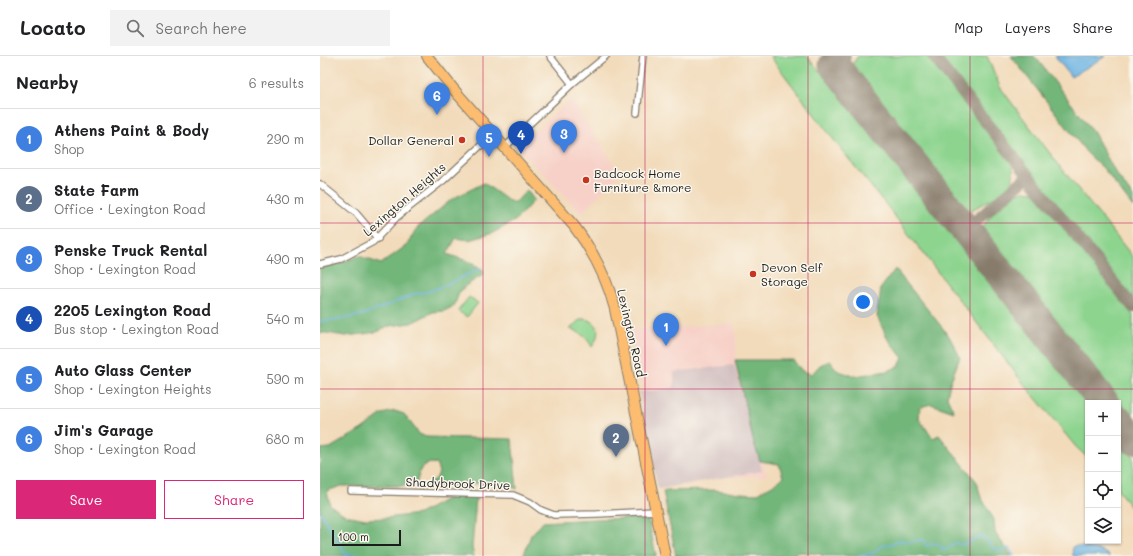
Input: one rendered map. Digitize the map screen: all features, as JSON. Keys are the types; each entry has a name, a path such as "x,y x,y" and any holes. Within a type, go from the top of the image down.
{"highway":[{"name":"Lexington Road","path":"427,56 455,91 574,226 594,255 613,301 665,556"}],"street":[{"path":"550,56 572,84"},
{"path":"505,147 572,84 606,56"},
{"path":"637,113 643,56"},
{"name":"Lexington Heights","path":"320,264 342,260 378,239 397,217 444,180 493,134"},
{"path":"320,184 356,213 378,239"},
{"name":"Shadybrook Drive","path":"351,491 513,495 530,502 541,510 554,514 597,514 656,511"}],"shaded area":[{"path":"571,99 620,174 581,213 517,147"},
{"path":"735,324 737,368 767,476 669,480 628,330"},
{"path":"734,365 762,471 658,489 639,392 674,388 674,372"}],"green space":[{"path":"770,56 807,56 819,71 822,69 1088,400 1085,400 1085,455 1076,447 1020,379 887,206 840,148"},
{"path":"858,56 926,56 1012,163 1013,176 1009,186 991,200 965,212 850,68"},
{"path":"939,56 987,56 1000,87 1055,160 1133,257 1133,298"},
{"path":"1011,56 1034,56 1037,59 1094,133 1115,172 1133,197 1133,207 1104,169 1087,153"},
{"path":"484,183 510,202 516,202 527,190 534,200 516,220 493,233 469,240 456,238 447,254 470,262 483,271 483,275 465,286 459,293 454,306 444,311 433,312 411,323 389,326 377,332 345,336 320,333 320,268 359,256 381,264 407,245 416,229 452,199"},
{"path":"1023,191 1033,192 1041,199 1133,315 1133,423 1121,408 1121,400 1115,400 981,233 981,229 999,207"},
{"path":"895,269 949,336 960,357 950,383 947,397 954,412 931,404 920,407 919,419 933,438 939,435 977,482 980,495 994,520 995,533 1012,556 822,556 820,554 800,552 790,556 676,556 663,491 715,490 757,494 783,477 779,464 760,461 753,440 735,360 793,360 802,371 812,374 820,365 830,361 838,371 855,376 888,371 899,366 903,358 887,338 877,316 881,288"},
{"path":"469,297 478,303 467,317 458,311"},
{"path":"583,319 594,323 598,329 597,338 592,347 583,335 570,329 578,321"},
{"path":"395,411 404,414 419,434 427,437 512,439 517,489 501,482 429,486 429,483 436,479 439,472 436,464 430,463 421,468 416,484 400,486 341,486 327,491 330,505 345,515 366,519 419,514 452,496 476,498 472,548 474,556 320,556 320,449 330,448 362,429 382,414"},
{"path":"1121,442 1133,457 1133,510 1121,494"},
{"path":"648,518 656,556 519,556 524,554 531,535 543,522"}],"water":[{"path":"1055,56 1106,56 1071,77"},
{"path":"1077,546 1100,550 1110,556 1073,556 1072,547"}],"waterway":[{"path":"320,321 343,319 369,313 414,294 427,292 446,285 481,268"},
{"path":"320,512 347,556"},
{"path":"859,556 874,553 881,546 892,544 901,540 905,542 924,540 927,546 936,543 943,550 955,543 967,544 983,536 994,549 1000,551 1009,548 1014,556"},
{"path":"347,554 364,556"}],"taxiway":[{"path":"834,65 845,56"},
{"path":"933,56 1133,307"},
{"path":"965,230 1028,176"}],"runway":[{"path":"834,65 1102,400"},
{"path":"1121,424 1133,439"}],"place":[{"name":"Jim's Garage","path":"437,115"},
{"name":"Dollar General","path":"462,140"},
{"name":"Penske Truck Rental","path":"564,153"},
{"name":"2205 Lexington Road","path":"521,154"},
{"name":"Auto Glass Center","path":"489,157"},
{"name":"Badcock Home Furniture &more","path":"586,180"},
{"name":"Devon Self Storage","path":"753,274"},
{"name":"Athens Paint & Body","path":"666,346"},
{"name":"State Farm","path":"616,457"}]}
